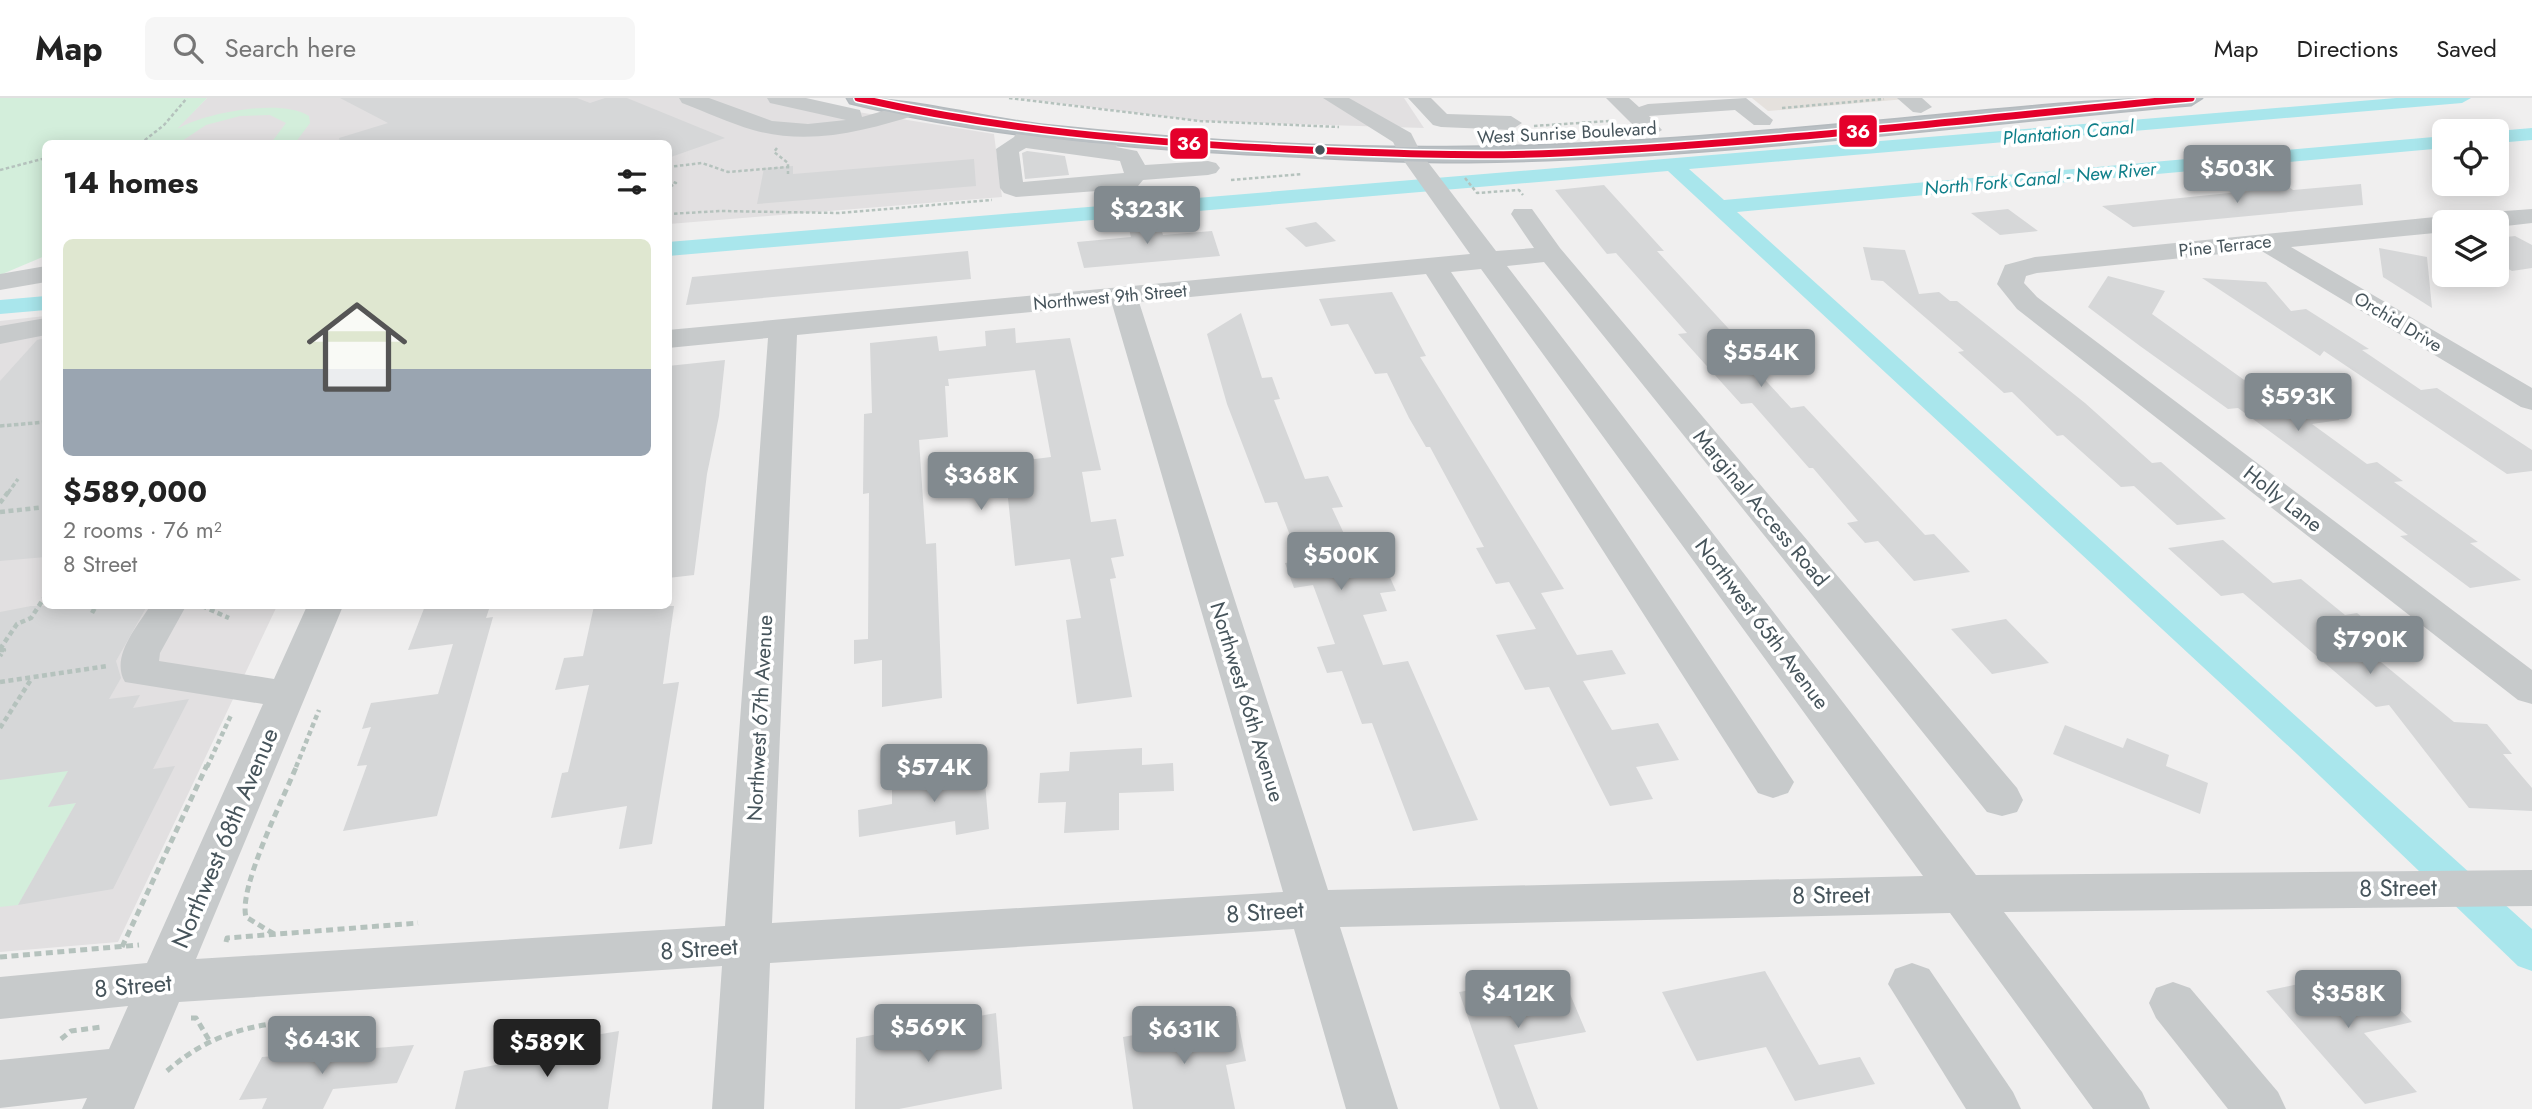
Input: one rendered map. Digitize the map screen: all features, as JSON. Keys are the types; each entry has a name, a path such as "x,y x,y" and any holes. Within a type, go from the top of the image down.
{"highway":[{"name":"West Sunrise Boulevard","path":"858,98 1027,135 1106,145 1406,146 1515,130 1762,109 1787,118 1914,102 2019,98"},
{"name":"West Sunrise Boulevard","path":"949,98 1021,110 1200,129 1499,154 1647,147 2191,98"},
{"path":"1027,135 1067,122 1166,133 1200,129"}],"street":[{"path":"690,98 770,128 803,132 860,125 911,109"},
{"path":"778,98 876,120"},
{"path":"1334,98 1406,146"},
{"path":"1419,98 1441,120 1515,130 1505,98"},
{"path":"1617,98 1649,120 1737,100 1762,109"},
{"path":"1027,135 1007,149 1012,188 1016,190 1124,182 1130,181 1136,173 1208,168"},
{"path":"1106,145 1129,156 1136,173"},
{"name":"Northwest 65th Avenue","path":"1406,146 2124,1109"},
{"name":"Marginal Access Road","path":"1523,214 1551,254 2002,800"},
{"path":"2509,219 2530,217"},
{"name":"Pine Terrace","path":"2010,277 2014,271 2035,265 2432,225"},
{"name":"Orchid Drive","path":"2264,242 2532,401"},
{"name":"Northwest 9th Street","path":"672,339 1551,254"},
{"path":"1434,266 1773,782"},
{"path":"0,282 42,275"},
{"name":"Holly Lane","path":"2010,277 2013,290 2027,303 2532,690"},
{"name":"Northwest 66th Avenue","path":"1123,295 1372,1109"},
{"name":"Northwest 67th Avenue","path":"738,1109 783,327"},
{"path":"166,609 141,653 139,672 198,678 284,696"},
{"name":"Northwest 68th Avenue","path":"131,1086 172,962 324,609"},
{"name":"8 Street","path":"0,998 172,962 747,946 1310,909 1963,893 2532,887"},
{"path":"1912,984 1995,1109"},
{"path":"2174,1003 2260,1109"},
{"path":"0,1084 131,1086"}],"lane":[{"path":"0,335 41,331"}],"path":[{"path":"145,140 164,125 187,98"},
{"path":"1009,98 1200,121 1351,128"},
{"path":"0,170 16,168 22,163 42,159"},
{"path":"672,167 702,163 729,172 788,167 788,174"},
{"path":"0,426 42,422"},
{"path":"0,503 18,479"},
{"path":"0,512 42,507"},
{"path":"0,656 4,650 0,650 17,624 31,618 42,601"},
{"path":"209,609 229,618"},
{"path":"0,681 121,664"},
{"path":"0,728 32,677"},
{"path":"274,934 246,917 243,906 284,696"},
{"path":"122,947 284,696"},
{"path":"0,957 122,947 172,962 227,938"},
{"path":"131,1086 214,1037 245,1026 279,1023"}],"shaded area":[{"path":"207,98 800,98 833,108 994,134 1002,197 672,224 672,140 165,140"},
{"path":"1018,98 1404,98 1424,128 1201,121"},
{"path":"1752,98 1917,98 1768,111"},
{"path":"42,316 42,609 276,609 118,942 0,952 0,321"}],"green space":[{"path":"0,98 207,98 177,129 224,113 262,108 280,108 309,116 310,123 297,140 273,140 286,123 270,115 240,116 206,125 184,140 42,140 42,257 0,275"},
{"path":"101,713 48,807 76,803 18,905 0,907 0,780"}],"building":[{"path":"340,98 577,98 590,103 605,98 627,98 725,138 672,157 672,140 339,140 388,123"},
{"path":"1027,151 1065,156 1069,175 1025,179 1022,153"},
{"path":"974,159 976,186 757,204 764,168 793,166 793,174"},
{"path":"2361,184 2363,205 2133,227 2102,206 2289,187 2293,190"},
{"path":"1604,185 1664,251 1657,251 1740,341 1730,342 1791,408 1804,406 1925,535 1934,534 1970,572 1914,581 1878,541 1865,543 1847,523 1858,521 1813,468 1809,468 1752,403 1741,404 1678,334 1687,333 1616,253 1607,254 1555,190"},
{"path":"2008,209 2038,231 2000,235 1971,213"},
{"path":"1157,214 1163,235 1212,231 1220,256 1084,268 1077,242 1131,237 1126,217"},
{"path":"1316,222 1336,241 1306,247 1285,228"},
{"path":"2515,236 2532,245 2532,268 2509,269 2509,237"},
{"path":"1863,247 1905,250 1919,294 1939,292 1950,301 1957,301 2085,403 2152,463 2161,462 2226,519 2177,525 2134,486 2121,487 2063,435 2057,436 2012,392 2004,393 1958,352 1964,351 1883,281 1871,280"},
{"path":"2379,248 2427,257 2432,308 2383,277"},
{"path":"968,251 971,279 686,305 692,277"},
{"path":"2108,276 2165,291 2152,314 2261,392 2283,389 2302,402 2312,401 2340,420 2312,424 2367,464 2377,462 2403,481 2394,482 2478,542 2470,543 2521,580 2470,588 2400,536 2408,535 2238,408 2228,409 2140,346 2088,307"},
{"path":"2202,278 2266,282 2291,311 2306,309 2369,349 2362,350 2421,390 2437,388 2532,450 2532,471 2507,474 2324,351 2320,356"},
{"path":"1392,292 1426,356 1420,357 1564,589 1541,593 1577,655 1612,650 1626,674 1583,681 1612,730 1658,723 1679,760 1636,767 1653,799 1610,806 1549,687 1525,690 1496,635 1536,629 1509,582 1496,584 1476,548 1484,547 1430,447 1426,447 1409,418 1387,373 1375,374 1348,324 1331,326 1319,299"},
{"path":"1241,313 1262,378 1272,377 1280,399 1274,400 1305,479 1328,476 1343,507 1332,508 1353,553 1378,550 1396,591 1380,593 1387,611 1363,615 1383,665 1408,661 1478,820 1413,831 1372,723 1362,724 1342,671 1327,673 1317,647 1335,644 1313,585 1294,588 1285,563 1300,561 1277,502 1265,503 1227,404 1207,334"},
{"path":"1015,328 1016,343 1070,338 1101,470 1082,472 1091,522 1116,519 1124,556 1111,558 1116,578 1110,579 1132,697 1077,704 1066,620 1081,618 1070,559 1015,566 1006,479 1029,476 1027,460 1051,457 1035,370 948,379 949,386 945,386 948,437 919,440 926,544 936,543 942,698 882,707 882,660 854,664 854,640 868,639 869,493 863,494 864,414 872,413 870,343 937,336 939,351 986,346 985,331"},
{"path":"42,339 42,557 0,561 0,381 37,340"},
{"path":"725,360 694,575 672,578 672,366"},
{"path":"2223,540 2273,583 2301,579 2345,615 2357,613 2386,636 2372,638 2392,655 2376,658 2454,722 2487,724 2512,754 2503,754 2532,788 2532,811 2469,808 2389,705 2376,707 2243,593 2221,596 2168,548"},
{"path":"31,606 42,606 42,609 145,609 116,661 121,678 109,699 140,695 133,708 189,699 153,769 175,766 113,889 18,905 76,803 48,807 68,771 0,780 0,612"},
{"path":"674,606 663,684 679,682 652,844 619,849 627,806 551,818 562,773 568,772 589,685 555,690 564,658 583,656 593,609 672,609"},
{"path":"424,609 489,609 486,618 493,617 437,816 343,831 367,765 357,766 371,727 362,729 371,703 438,694 453,644 408,650"},
{"path":"2006,619 2049,663 1992,674 1951,629"},
{"path":"2065,725 2123,748 2127,738 2169,755 2166,766 2208,783 2200,814 2053,754"},
{"path":"1142,748 1142,765 1173,763 1174,791 1119,793 1119,830 1064,833 1066,802 1038,803 1040,773 1069,771 1070,752"},
{"path":"983,759 989,829 956,835 955,821 859,837 858,810 892,804 892,790 946,782 945,765"},
{"path":"2362,970 2412,1022 2364,1033 2417,1092 2365,1104 2266,991"},
{"path":"1765,971 1819,1065 1860,1057 1875,1084 1795,1101 1766,1047 1697,1061 1662,992"},
{"path":"1562,975 1586,1032 1514,1045 1538,1109 1500,1109 1459,992"},
{"path":"996,1013 1002,1089 899,1109 855,1109 856,1038"},
{"path":"1237,1016 1246,1061 1226,1065 1235,1109 1133,1109 1123,1037"},
{"path":"619,1031 608,1109 455,1109 464,1071 558,1053 560,1041"},
{"path":"414,1045 397,1083 333,1089 323,1109 262,1109 267,1098 239,1100 262,1057"}],"waterway":[{"name":"Plantation Canal","path":"672,249 2462,98"},
{"name":"North Fork Canal - New River","path":"2509,136 2532,134"},
{"name":"North Fork Canal - New River","path":"1719,207 2432,143"},
{"path":"1674,166 1719,207"},
{"path":"1719,207 2309,745 2532,954"},
{"path":"0,307 42,303"}],"transit line":[{"name":"36","path":"858,98 954,118 1098,137 1245,147 1466,155 1557,153 1739,142 2191,98"}]}
